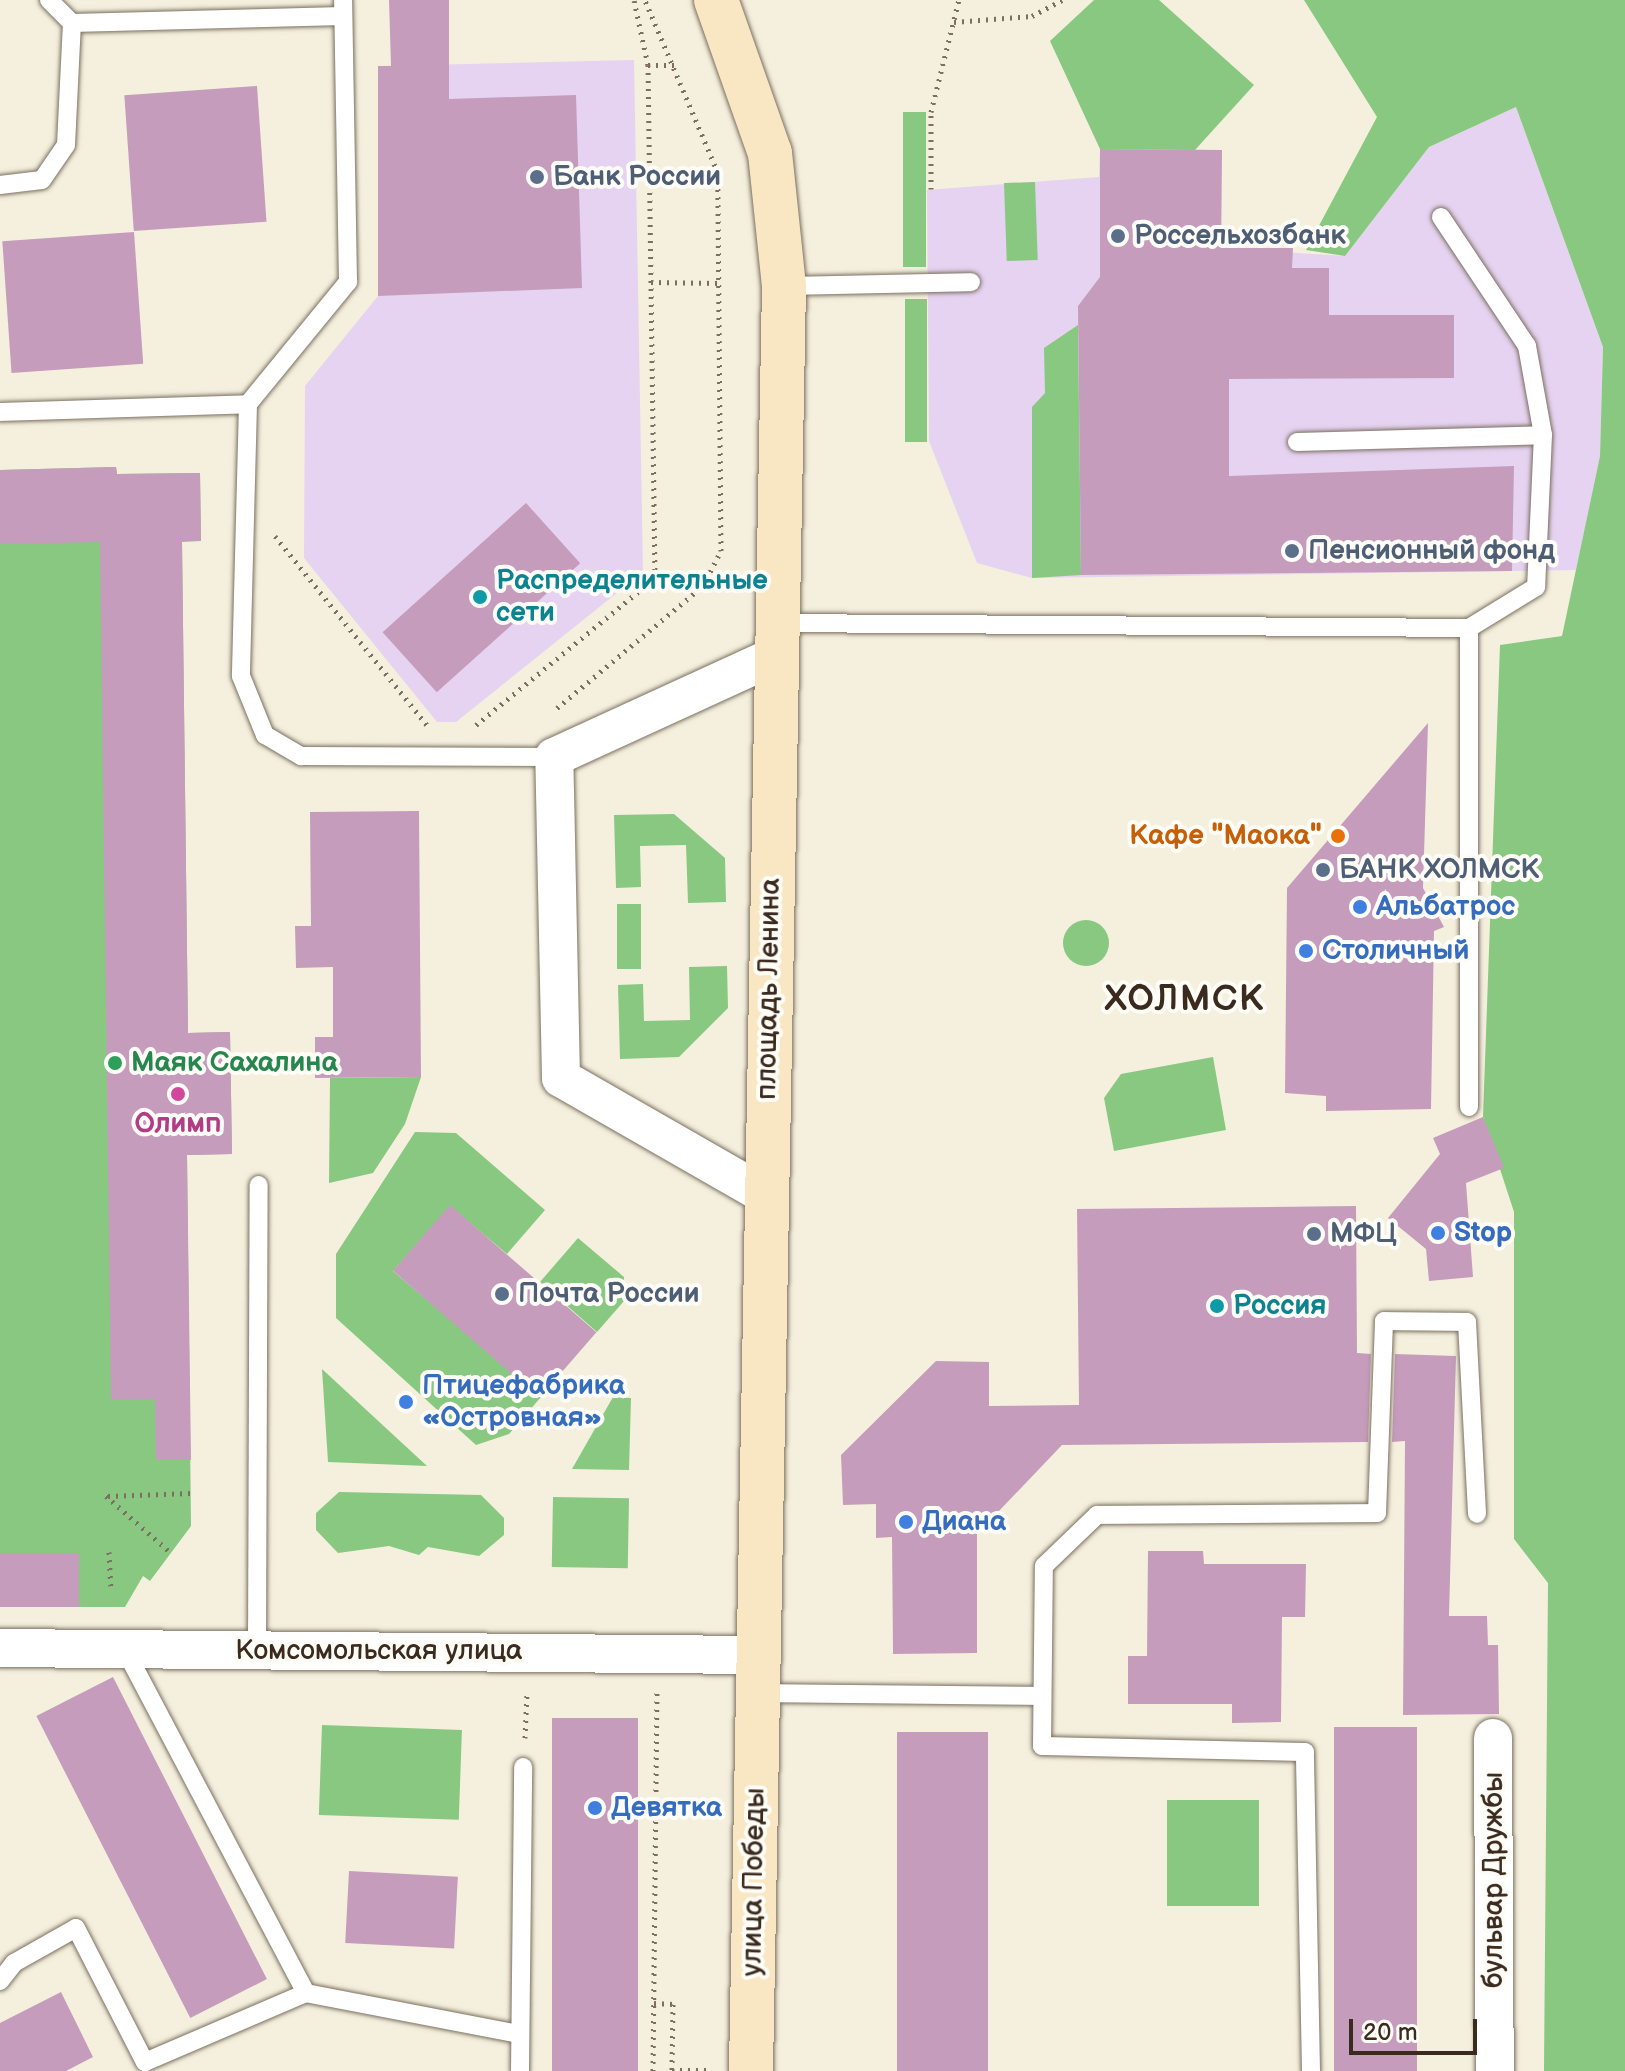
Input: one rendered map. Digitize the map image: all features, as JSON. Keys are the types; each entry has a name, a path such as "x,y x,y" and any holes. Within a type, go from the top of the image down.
{"main road":[{"name":"площадь Ленина","path":"716,0 770,153 784,286 772,640 767,1196 757,1674"},
{"name":"улица Победы","path":"751,2071 757,1674"}],"street":[{"path":"767,1196 561,1078 554,757 772,640"},
{"name":"Комсомольская улица","path":"0,1648 530,1653 757,1674"},
{"name":"бульвар Дружбы","path":"1493,1738 1495,2071"}],"lane":[{"path":"0,185 42,180 66,145 72,23 49,0"},
{"path":"72,23 343,8 348,282 248,404 241,676 265,735 301,756 462,745 554,757"},
{"path":"772,640 1469,628 1536,587 1543,435 1527,346 1441,217"},
{"path":"784,286 971,282"},
{"path":"0,412 248,404"},
{"path":"1297,442 1543,435"},
{"path":"1469,628 1469,1107"},
{"path":"257,1651 259,1185"},
{"path":"1311,2071 1305,1752 1042,1746 1040,1696 1044,1566 1097,1515 1279,1508 1377,1513 1384,1321 1467,1322 1477,1514"},
{"path":"125,1649 306,1993"},
{"path":"757,1674 1040,1696"},
{"path":"520,2071 523,1767"},
{"path":"0,1981 14,1963 76,1928 142,2067 306,1993 519,2034"}],"path":[{"path":"246,500 437,738 462,745 655,578 648,65 634,0"},
{"path":"551,713 703,586 721,551 718,173 645,0"},
{"path":"931,189 931,112 959,0"},
{"path":"954,22 1032,16 1062,0"},
{"path":"648,65 675,65"},
{"path":"651,282 719,283"},
{"path":"655,578 703,586"},
{"path":"171,1553 106,1496 191,1493"},
{"path":"109,1552 111,1586"},
{"path":"523,1767 530,1653"},
{"path":"653,2071 657,1686"},
{"path":"654,2003 673,2004 672,2070 692,2070"}],"shaded area":[{"path":"634,60 643,572 456,722 437,722 304,558 305,386 378,296 378,66"},
{"path":"1516,107 1603,347 1600,456 1576,570 1032,578 977,563 929,441 927,190 1099,177 1100,149 1222,150 1221,248 1345,256 1429,147"}],"green space":[{"path":"1094,0 1159,0 1254,85 1195,150 1100,149 1050,41"},
{"path":"1304,0 1625,0 1625,2071 1544,2071 1548,1583 1514,1539 1514,1212 1483,1117 1500,645 1562,636 1600,456 1603,347 1516,107 1429,147 1345,256 1306,250 1377,117"},
{"path":"903,112 926,112 926,267 903,267"},
{"path":"1035,182 1038,260 1007,261 1004,183"},
{"path":"905,299 927,299 927,442 905,442"},
{"path":"1078,325 1081,575 1032,578 1032,407 1045,393 1044,348"},
{"name":"Маяк Сахалина","path":"116,467 117,474 200,473 201,541 182,542 188,1033 230,1032 232,1154 187,1155 191,1526 150,1581 143,1576 125,1607 0,1607 0,470"},
{"path":"674,814 725,858 726,902 688,903 686,845 640,846 641,887 616,888 614,815"},
{"path":"617,904 641,904 641,969 617,969"},
{"path":"1086,920 1095,921 1102,927 1108,934 1108,952 1102,959 1095,965 1086,966 1077,965 1070,959 1064,952 1063,943 1064,934 1070,927 1077,921"},
{"path":"727,966 728,1008 679,1057 620,1059 618,985 643,984 644,1021 690,1020 689,967"},
{"path":"1213,1057 1226,1130 1114,1151 1104,1098 1121,1074"},
{"path":"421,1077 405,1124 373,1173 329,1183 330,1078"},
{"path":"415,1132 456,1133 545,1210 507,1254 450,1206 393,1271 541,1397 509,1434 476,1445 336,1318 336,1254"},
{"path":"578,1238 624,1277 624,1301 597,1332 540,1282"},
{"path":"322,1369 427,1466 328,1462"},
{"path":"613,1397 631,1398 629,1470 572,1469"},
{"path":"339,1492 481,1495 504,1518 504,1535 479,1556 428,1547 419,1555 389,1546 338,1553 316,1530 316,1513"},
{"path":"553,1497 629,1498 628,1568 552,1567"},
{"path":"322,1725 462,1730 459,1820 319,1815"},
{"path":"1167,1800 1259,1800 1259,1906 1167,1906"}],"building":[{"path":"389,0 449,0 449,99 576,95 582,288 378,296 378,66 391,66"},
{"path":"257,86 266,222 134,231 124,95"},
{"path":"1100,149 1222,150 1221,248 1293,248 1292,268 1329,268 1329,315 1454,315 1454,378 1229,379 1229,476 1514,466 1512,571 1081,575 1078,306 1100,277"},
{"path":"134,232 143,364 12,373 2,241"},
{"path":"116,467 117,474 200,473 201,541 182,541 188,1033 230,1032 232,1154 187,1155 191,1460 156,1460 155,1399 111,1400 100,542 0,544 0,470"},
{"name":"Распределительные сети","path":"526,503 580,563 437,692 383,632"},
{"name":"Альбатрос","path":"1428,723 1423,888 1444,927 1434,931 1431,1109 1326,1111 1326,1096 1285,1093 1287,888"},
{"path":"419,811 421,1077 315,1078 315,1037 333,1037 333,967 296,968 295,926 311,926 310,812"},
{"path":"1483,1117 1504,1168 1466,1183 1473,1277 1429,1281 1426,1249 1388,1218 1440,1154 1433,1138"},
{"path":"450,1205 596,1332 539,1398 393,1271"},
{"name":"Россия","path":"1356,1206 1357,1353 1371,1354 1368,1442 1062,1445 977,1534 977,1653 893,1654 892,1537 876,1538 876,1504 843,1505 841,1455 936,1361 989,1362 989,1406 1079,1405 1077,1209"},
{"path":"1395,1354 1456,1356 1449,1616 1487,1616 1488,1645 1498,1645 1499,1714 1403,1715 1405,1441 1392,1442"},
{"path":"1148,1551 1203,1551 1204,1564 1306,1564 1305,1617 1282,1617 1281,1722 1232,1723 1232,1704 1128,1704 1128,1656 1147,1656"},
{"path":"0,1553 79,1553 79,1607 0,1607"},
{"path":"113,1677 267,1979 190,2018 36,1716"},
{"path":"552,1718 638,1718 638,2071 552,2071"},
{"path":"1334,1727 1417,1727 1417,2071 1334,2071"},
{"path":"897,1732 988,1732 988,2071 897,2071"},
{"path":"349,1871 458,1877 454,1949 345,1943"},
{"path":"61,1992 93,2057 66,2071 0,2071 0,2023"}],"place":[{"name":"Банк России","path":"537,177"},
{"name":"Россельхозбанк","path":"1118,236"},
{"name":"Пенсионный фонд","path":"1292,551"},
{"name":"Распределительные сети","path":"480,597"},
{"name":"Кафе \"Маока\"","path":"1338,836"},
{"name":"БАНК ХОЛМСК","path":"1323,870"},
{"name":"Альбатрос","path":"1360,907"},
{"name":"Столичный","path":"1306,951"},
{"name":"Маяк Сахалина","path":"115,1063"},
{"name":"Олимп","path":"178,1094"},
{"name":"Stop","path":"1438,1233"},
{"name":"МФЦ","path":"1314,1234"},
{"name":"Почта России","path":"502,1294"},
{"name":"Россия","path":"1217,1306"},
{"name":"Птицефабрика «Островная»","path":"406,1402"},
{"name":"Диана","path":"906,1522"},
{"name":"Девятка","path":"595,1808"}],"district":[{"name":"ХОЛМСК","path":"1185,1000"}]}
